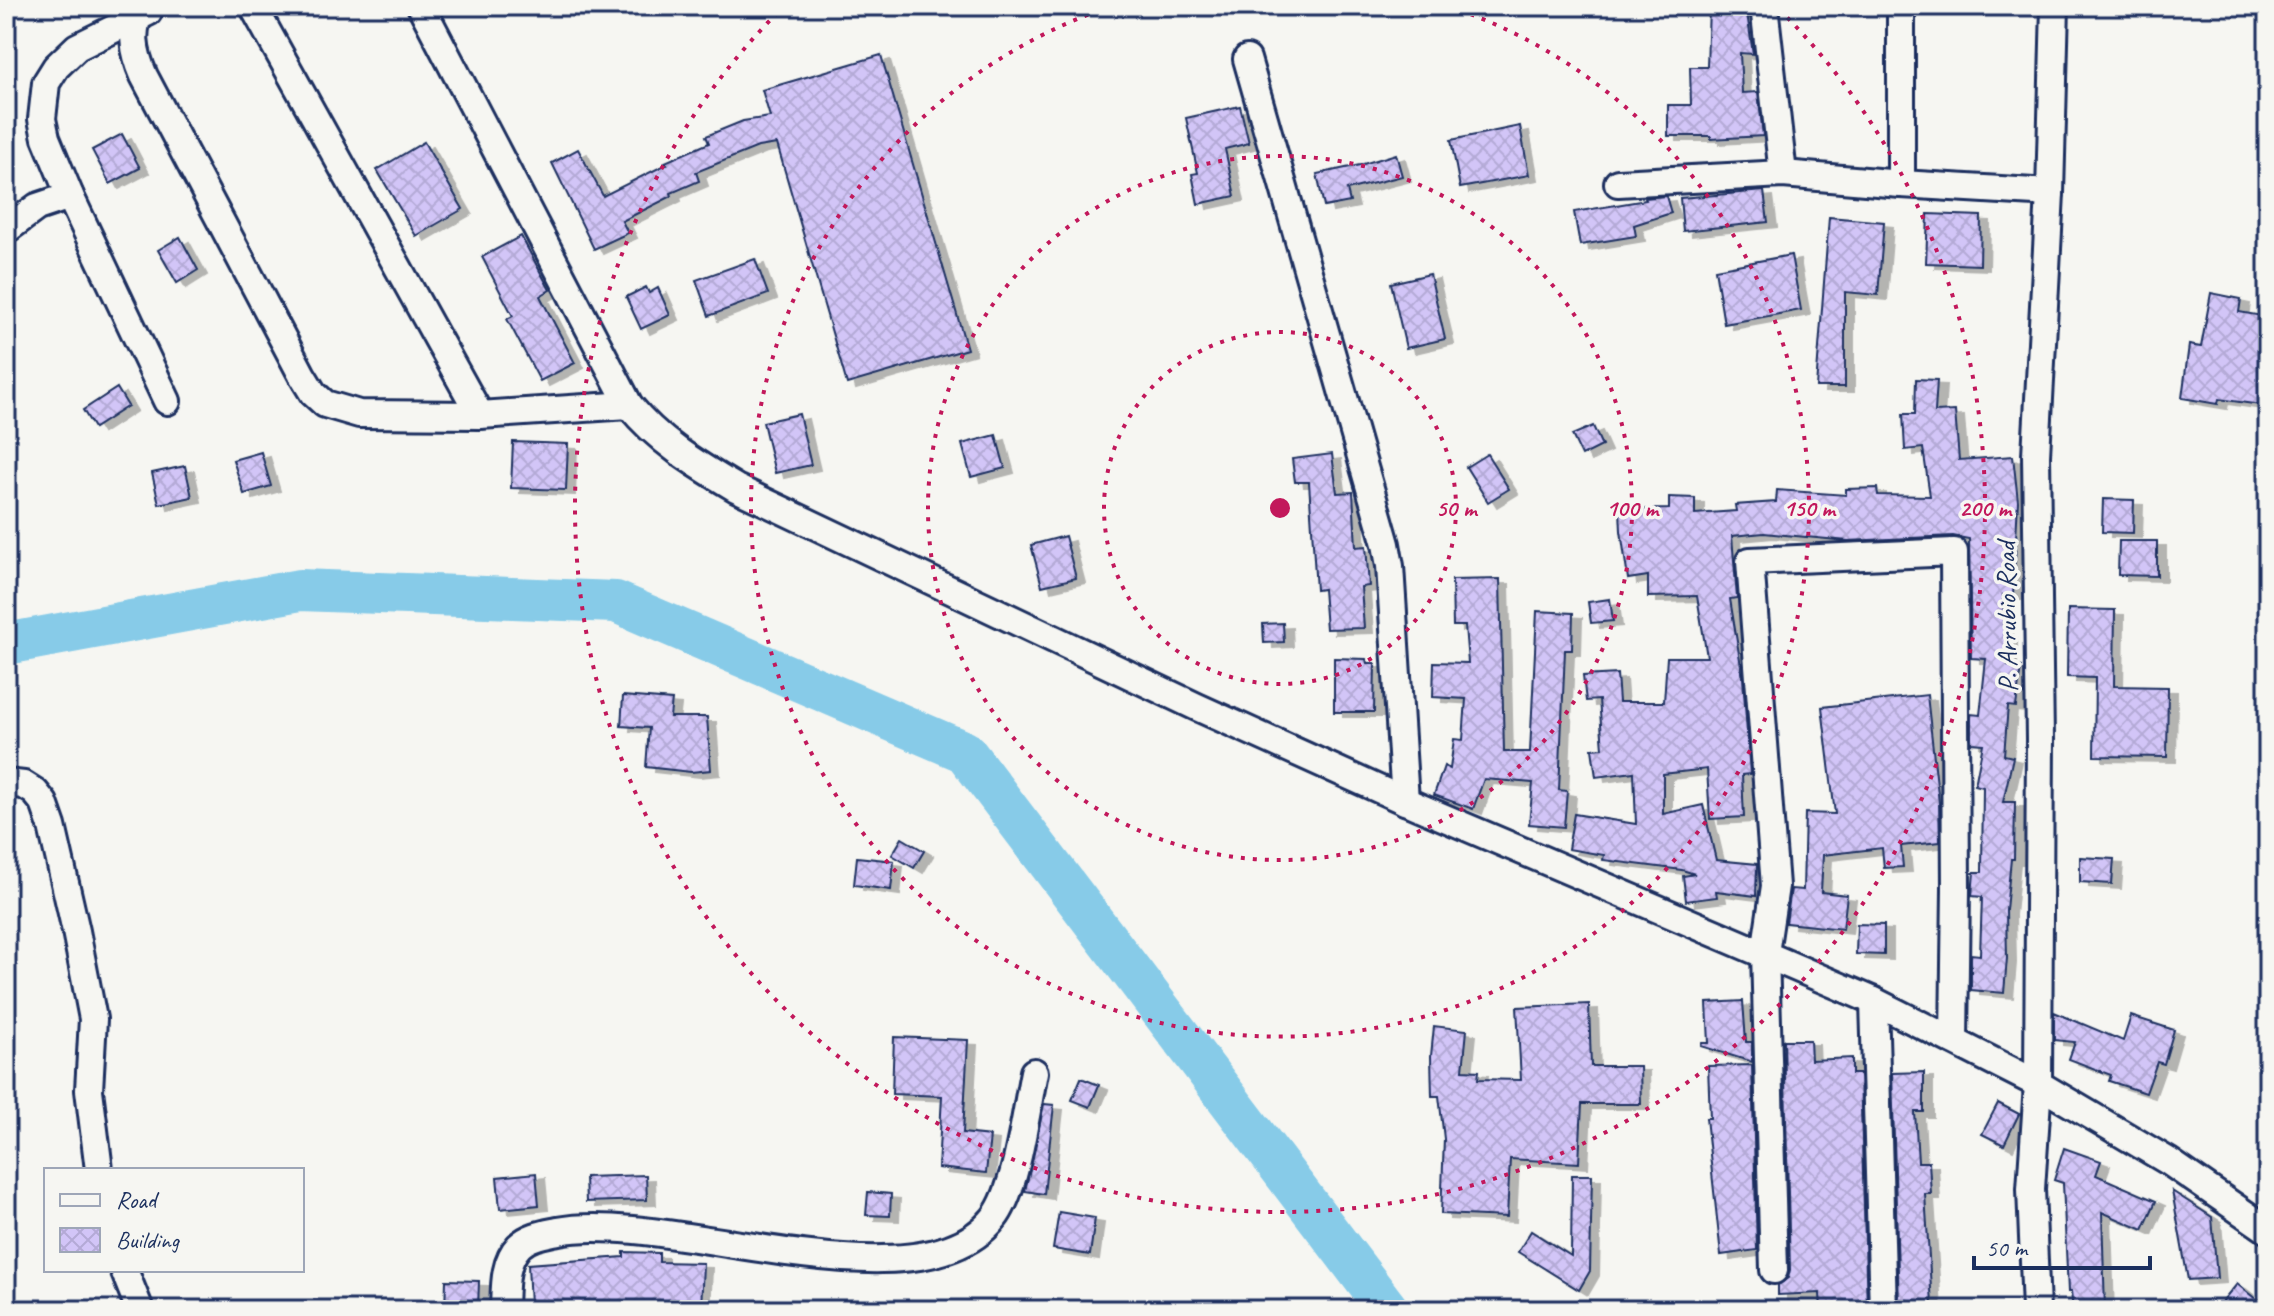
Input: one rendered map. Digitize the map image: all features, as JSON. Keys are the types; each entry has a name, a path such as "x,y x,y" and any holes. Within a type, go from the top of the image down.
{"street":[{"path":"159,6 139,13 77,47 56,67 46,83 42,103 44,128 70,196 167,401"},
{"path":"253,6 480,415"},
{"path":"421,6 629,405 645,425 671,448 736,488 1197,707 1405,801 1874,1001 2038,1084 2168,1161 2268,1230"},
{"path":"1764,6 1783,174"},
{"path":"1901,6 1901,184"},
{"name":"P. Arrubio Road","path":"2036,1310 2031,1189 2038,1084 2040,739 2036,455 2050,193 2055,6"},
{"path":"139,13 133,39 144,76 313,393 325,404 359,414 480,415 629,405"},
{"path":"1247,59 1386,544 1405,801"},
{"path":"1618,183 1783,174 2050,193"},
{"path":"6,230 37,207 70,196"},
{"path":"1774,1270 1765,953 1774,904 1775,873 1750,561 1954,552 1954,1041"},
{"path":"6,783 24,785 35,792 44,803 52,826 93,1019 89,1090 99,1168"},
{"path":"1874,1001 1883,1310"},
{"path":"504,1310 507,1270 514,1252 529,1238 566,1230 631,1230 825,1255 900,1260 934,1255 963,1245 981,1233 997,1216 1009,1190 1034,1072"},
{"path":"125,1272 140,1310"}],"building":[{"path":"1709,6 1746,6 1753,54 1740,53 1742,93 1758,92 1763,136 1711,139 1711,136 1668,136 1668,105 1691,105 1690,67 1707,67"},
{"path":"881,55 967,349 847,384 777,144 758,147 696,172 699,181 622,221 628,233 594,249 552,163 578,149 603,196 667,164 665,162 709,143 706,136 743,121 770,117 762,90"},
{"path":"1240,106 1249,143 1225,149 1235,196 1198,204 1192,174 1198,173 1186,118"},
{"path":"1520,126 1529,175 1460,188 1451,140"},
{"path":"122,134 140,168 110,184 92,150"},
{"path":"424,142 463,209 416,236 377,170"},
{"path":"1396,154 1402,176 1347,190 1350,202 1324,207 1317,174"},
{"path":"1764,191 1768,222 1683,231 1680,198"},
{"path":"1666,196 1671,213 1634,225 1636,236 1580,245 1574,212"},
{"path":"1928,214 1981,216 1980,265 1926,263"},
{"path":"1829,217 1884,222 1878,295 1845,292 1845,387 1816,387"},
{"path":"521,236 550,290 540,296 575,363 540,381 507,319 513,316 482,257"},
{"path":"180,237 198,270 177,283 158,250"},
{"path":"1791,255 1801,310 1724,324 1715,269"},
{"path":"755,259 768,294 709,316 696,280"},
{"path":"1430,274 1445,339 1406,348 1391,283"},
{"path":"646,287 649,293 658,288 670,315 641,329 626,297"},
{"path":"2211,293 2241,299 2239,312 2268,317 2268,406 2219,399 2218,404 2182,398 2189,345 2201,347"},
{"path":"1916,379 1937,380 1935,412 1955,411 1959,460 2013,456 2018,501 2013,595 2003,595 2004,634 2008,634 2008,666 2021,667 2016,707 2008,706 2004,755 2013,757 2003,802 2015,802 2014,859 2011,859 2006,910 2004,993 1971,990 1971,954 1980,955 1982,897 1972,896 1974,872 1982,872 1983,787 1975,785 1983,744 1971,743 1971,714 1980,715 1986,659 1971,658 1969,539 1953,536 1848,541 1764,533 1732,536 1737,598 1730,599 1743,678 1750,774 1742,775 1744,817 1710,819 1707,769 1663,774 1663,814 1703,805 1716,860 1757,864 1756,896 1716,891 1717,897 1686,901 1683,876 1695,874 1603,860 1604,855 1568,849 1574,814 1636,824 1634,772 1596,777 1592,749 1603,748 1599,700 1586,701 1583,676 1617,674 1619,702 1664,702 1667,657 1707,657 1697,596 1648,597 1648,576 1628,579 1620,510 1669,509 1669,497 1695,498 1695,514 1736,511 1735,505 1776,502 1777,490 1846,495 1846,489 1877,488 1878,495 1930,496 1923,448 1905,450 1903,414 1915,414"},
{"path":"117,388 128,406 94,428 83,410"},
{"path":"799,414 811,465 775,473 763,422"},
{"path":"1593,426 1602,446 1582,456 1572,435"},
{"path":"996,435 1005,468 971,477 962,444"},
{"path":"513,442 568,444 566,490 511,488"},
{"path":"261,452 271,486 244,494 233,460"},
{"path":"1332,454 1337,493 1353,492 1356,547 1366,546 1369,586 1361,587 1364,628 1326,629 1323,589 1316,590 1309,482 1295,482 1292,459"},
{"path":"1487,454 1509,489 1488,502 1466,467"},
{"path":"185,466 192,497 159,504 152,473"},
{"path":"2103,499 2134,500 2133,533 2102,532"},
{"path":"1065,536 1076,578 1042,586 1031,545"},
{"path":"2119,541 2157,541 2157,576 2118,575"},
{"path":"1500,579 1504,752 1530,752 1537,611 1573,613 1572,650 1565,650 1559,790 1567,791 1564,827 1529,824 1533,783 1484,779 1473,809 1434,795 1444,766 1450,769 1454,739 1463,740 1466,699 1433,697 1434,662 1468,663 1465,626 1453,626 1452,580"},
{"path":"1610,599 1613,621 1591,623 1588,602"},
{"path":"2068,609 2115,610 2114,686 2168,687 2167,757 2094,756 2095,678 2067,677"},
{"path":"1283,623 1284,642 1264,643 1263,624"},
{"path":"1334,658 1366,659 1367,663 1375,663 1374,712 1334,712"},
{"path":"1927,695 1939,803 1940,842 1901,846 1903,867 1884,868 1882,848 1823,855 1821,892 1847,895 1843,929 1786,923 1791,889 1803,890 1805,813 1835,814 1822,707"},
{"path":"623,696 672,700 670,717 707,717 711,770 691,772 646,767 649,728 621,726"},
{"path":"902,838 924,851 914,868 892,855"},
{"path":"857,857 894,861 891,890 854,885"},
{"path":"2080,857 2114,859 2112,884 2080,882"},
{"path":"1857,924 1884,925 1884,955 1856,954"},
{"path":"1743,1001 1746,1042 1752,1042 1752,1062 1701,1046 1702,1043 1709,1043 1707,1003"},
{"path":"1589,1004 1591,1066 1640,1066 1641,1104 1582,1104 1579,1163 1510,1159 1507,1217 1441,1214 1444,1139 1439,1096 1432,1096 1434,1026 1467,1030 1463,1070 1479,1071 1478,1079 1521,1080 1517,1007"},
{"path":"2054,1012 2123,1041 2131,1016 2174,1030 2164,1064 2157,1062 2146,1093 2109,1081 2111,1075 2069,1059 2075,1042 2054,1040"},
{"path":"894,1037 968,1040 963,1133 990,1136 986,1173 938,1168 942,1096 892,1094"},
{"path":"1784,1040 1810,1040 1811,1060 1852,1058 1852,1074 1860,1074 1867,1309 1821,1310 1820,1293 1778,1295 1778,1285 1788,1278 1790,1270"},
{"path":"1752,1065 1757,1250 1721,1255 1706,1118 1710,1118 1708,1066"},
{"path":"1924,1072 1924,1112 1915,1112 1918,1162 1929,1162 1931,1194 1925,1194 1932,1304 1899,1306 1892,1073"},
{"path":"1081,1078 1099,1085 1090,1107 1072,1100"},
{"path":"1998,1103 2019,1114 2004,1145 1982,1134"},
{"path":"1044,1104 1054,1105 1044,1194 1025,1191"},
{"path":"2064,1148 2101,1161 2096,1175 2156,1201 2143,1230 2102,1212 2105,1310 2073,1310 2071,1292 2068,1292 2063,1183 2054,1180"},
{"path":"536,1173 539,1205 500,1209 497,1177"},
{"path":"646,1175 647,1200 586,1202 585,1177"},
{"path":"1572,1175 1592,1175 1590,1271 1579,1290 1518,1252 1531,1231 1571,1256"},
{"path":"2172,1191 2212,1217 2217,1278 2188,1280"},
{"path":"868,1192 891,1194 890,1216 866,1215"},
{"path":"1059,1212 1095,1218 1090,1255 1053,1249"},
{"path":"624,1252 659,1253 659,1262 703,1263 701,1310 565,1310 565,1305 530,1306 528,1264 624,1257"},
{"path":"446,1280 479,1281 478,1310 445,1310"},
{"path":"2237,1284 2257,1300 2249,1310 2216,1310"}],"waterway":[{"path":"6,644 300,590 616,602 965,752 1388,1310"}]}
